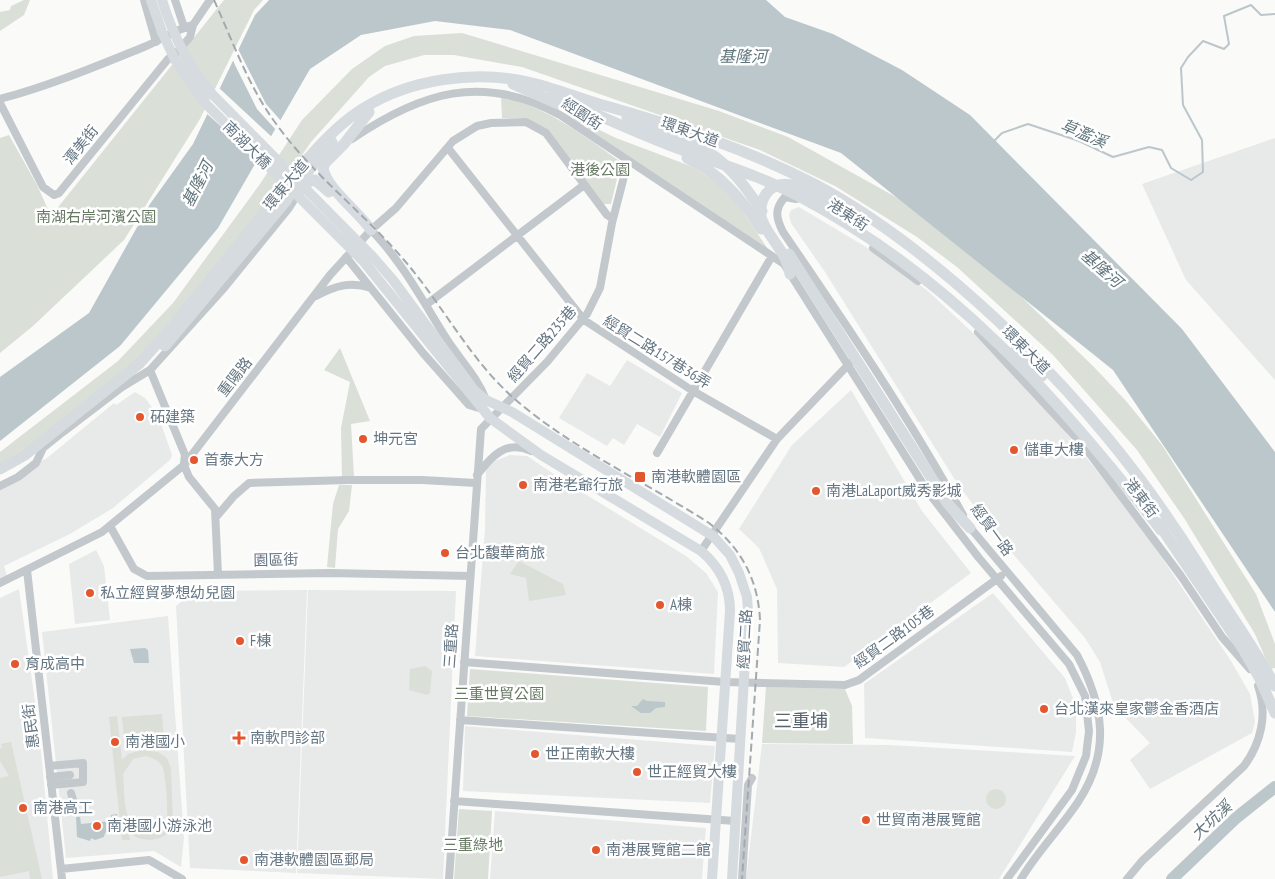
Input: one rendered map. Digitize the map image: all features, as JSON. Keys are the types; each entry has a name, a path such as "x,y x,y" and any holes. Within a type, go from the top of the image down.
{"highway":[{"name":"環東大道","path":"0,469 25,454 139,364 172,327 324,140 364,108 384,97 439,81 474,77 501,78 527,82 649,118 751,155 816,186 868,216 917,250 964,289 1064,388 1120,450 1145,482 1253,648 1275,686"},
{"name":"環東大道","path":"0,469 32,450 144,367 179,330 286,201 291,192 332,142 369,112 401,95 440,84 484,81 511,84 566,102 666,144 760,179 803,198 904,260 939,287 1035,380 1111,466 1161,530"},
{"path":"511,84 690,159 709,170 724,182 748,208 787,269"},
{"path":"596,103 646,126 691,143 725,164 749,191 948,504 970,528"},
{"path":"369,112 344,144 325,163 323,170 328,181 362,217 371,230"},
{"path":"286,201 310,181 320,182 359,223 371,230"},
{"path":"787,269 788,262 763,221 762,202 773,187 787,184 802,186 910,256 938,277 989,323 1060,393 1104,443 1132,476 1188,556 1200,568"},
{"path":"785,197 796,192 812,194"},
{"path":"1104,443 1153,510 1161,530 1243,649 1259,677 1275,713"}],"main road":[{"name":"南湖大橋","path":"151,0 162,32 175,60 204,102 364,262 430,339"},
{"name":"南湖大橋","path":"162,0 171,32 194,73 213,95 372,256 430,339"},
{"name":"經貿二路","path":"430,339 484,405 490,418 541,455 701,551 713,562 728,593 729,627 712,879"},
{"name":"經貿二路","path":"484,405 512,412 637,488 713,536 730,555 747,597 732,879"}],"street":[{"path":"144,0 156,42"},
{"path":"175,0 184,27 193,26 210,0"},
{"name":"潭美街","path":"184,27 156,42 0,101 43,187 54,195 59,193 168,59 172,58 190,37 193,26"},
{"name":"經園街","path":"344,144 407,106 446,94 484,92 509,94 546,107 772,256 787,269"},
{"name":"重陽路","path":"0,583 84,542 110,526 184,465 346,257 371,230 396,208 451,144 477,126 491,123 526,122 546,133 607,215 613,219"},
{"name":"經貿二路157巷36弄","path":"451,144 517,236 584,320 693,391 778,439"},
{"name":"經貿二路235巷","path":"490,418 527,383 584,320 600,288 613,219 628,161"},
{"path":"427,304 584,185"},
{"path":"0,486 18,477 36,463 43,448 63,432 127,384 150,370 224,288 289,208 300,189"},
{"name":"經貿一路","path":"785,197 776,210 777,220 783,232 862,349 930,457 970,528 1078,655 1090,680 1101,720 1097,760 1090,780 1078,802 1021,879"},
{"name":"港東街","path":"785,197 797,199 858,238 928,288 977,331 1084,446 1181,576 1222,638 1249,668 1255,678 1261,694 1263,712 1261,730 1252,755 1244,766 1128,877"},
{"path":"346,257 423,352 470,405 484,405 481,388 447,339 427,304 371,230"},
{"path":"657,453 772,256"},
{"name":"經貿一路","path":"787,269 928,492 1069,664 1085,696 1089,731 1086,756 1072,790 1009,878"},
{"path":"312,299 333,287 347,284 358,284 373,288"},
{"path":"701,551 778,439 862,349"},
{"path":"150,370 186,455 184,465 189,477 212,503 217,516 218,575"},
{"name":"三重路","path":"448,879 476,480 481,429 490,418"},
{"path":"217,516 234,496 249,483 348,480 476,480 496,453 504,450 525,448 541,455"},
{"name":"園區街","path":"110,526 134,569 139,573 154,576 330,573 470,576"},
{"name":"惠民街","path":"27,570 62,879"},
{"name":"經貿二路105巷","path":"464,662 725,682 835,685 853,682 1006,572"},
{"path":"460,720 740,739"},
{"path":"49,766 83,762 83,782 51,781"},
{"path":"51,781 70,775"},
{"path":"742,879 748,785 752,778"},
{"path":"70,793 75,806"},
{"path":"454,801 736,821"},
{"path":"60,868 148,860 182,879"}],"shaded area":[{"path":"1275,138 1275,380 1186,280 1142,184"},
{"path":"799,207 866,247 928,291 988,347 1055,419 1136,519 1231,661 1250,694 1255,722 1252,733 1150,789 1130,760 1150,743 1114,706 1100,662 1085,638 989,526 957,483 825,272 791,223 789,215 791,210"},
{"path":"627,360 682,393 660,437 637,424 624,445 613,438 607,446 559,418 587,373 610,386"},
{"path":"851,390 922,511 971,573 844,667 778,663 777,589 759,548 739,529 792,445"},
{"path":"135,392 145,398 158,415 172,455 170,460 113,508 70,534 4,566 7,576 0,579 0,484 47,458 114,403 116,405"},
{"path":"510,455 527,456 686,556 706,573 718,592 714,674 475,656 485,529 486,470 495,461"},
{"name":"私立經貿夢想幼兒園","path":"96,550 104,566 110,620 75,624 69,564"},
{"name":"南港高工","path":"19,589 39,730 53,879 0,879 0,598"},
{"path":"307,590 296,873 190,868 176,606 195,591"},
{"path":"308,590 456,591 443,879 297,873"},
{"path":"993,593 1065,678 1076,706 1076,732 1072,752 865,738 864,684"},
{"name":"南港國小","path":"168,616 184,838 181,867 154,851 66,858 42,632"},
{"path":"465,726 715,746 710,803 463,791"},
{"name":"世貿南港展覽館","path":"762,744 890,745 1075,756 999,879 746,879"},
{"name":"南港展覽館二館","path":"495,811 706,828 702,879 490,879"}],"green space":[{"path":"24,0 30,0 24,15 0,31 0,12 10,10 11,6"},
{"name":"南湖右岸河濱公園","path":"224,0 263,0 254,10 200,119 124,240 33,326 0,353 0,138 9,135 37,185 51,216"},
{"path":"462,33 719,111 788,137 912,206 984,261 1094,367 1126,401 1162,445 1256,594 1275,644 1275,668 1270,669 1255,634 1184,518 1137,450 1053,355 957,267 917,237 835,186 760,150 522,67 454,55 424,55 385,66 369,77 311,142 289,174 210,275 131,366 61,426 0,464 0,452 118,361 173,303 260,184 302,120 352,69 385,46 414,36"},
{"name":"港後公園","path":"501,96 519,101 550,115 621,162 611,204 603,204 550,132 523,118 502,118"},
{"path":"554,108 616,138 693,167 728,190 770,252"},
{"path":"340,348 370,421 351,424 354,477 342,477 341,428 350,382 324,370"},
{"path":"339,485 352,485 349,511 338,529 335,568 327,567 333,504"},
{"path":"519,561 563,584 566,595 529,601 526,578 510,574"},
{"path":"425,666 432,671 430,693 427,695 409,690 410,669"},
{"name":"三重世貿公園","path":"470,669 708,687 706,731 467,716"},
{"path":"766,687 845,689 852,706 853,744 762,743"},
{"path":"162,714 164,742 125,745 122,717"},
{"path":"117,716 122,760 128,754 142,750 158,752 167,758 171,769 173,826 170,831 159,838 146,840 129,832 130,840 122,840 109,717","holes":["146,756 159,762 162,766 166,785 166,823 159,829 150,832 141,831 134,827 129,820 126,811 123,774 133,759"]},
{"path":"11,742 42,879 30,879 29,871 0,877 0,778 9,776 0,761 0,748 2,749 1,744"},
{"path":"996,789 1003,792 1006,799 1003,806 996,809 989,806 986,799 989,792"},
{"name":"三重綠地","path":"459,809 492,811 488,879 454,879"}],"water":[{"name":"基隆河","path":"269,0 766,0 785,17 833,34 902,70 970,115 1182,329 1275,452 1275,612 1113,370 841,153 510,30 435,21 361,35 310,69 218,228 120,346 0,441 0,377 89,313 150,204 193,144 255,15"},
{"path":"145,648 148,650 149,663 134,663 130,649"},
{"path":"643,699 665,702 665,707 656,708 650,713 641,713 631,706 637,706"},
{"name":"南港國小游泳池","path":"117,814 116,829 105,833 104,837 95,840 91,838 90,841 77,837 76,817 80,817 81,824 111,821 111,815"}],"pier":[{"path":"237,47 266,104 282,122 277,131 257,109 235,65 232,58"},
{"path":"218,87 273,138 259,161 205,112"}],"waterway":[{"name":"草濫溪","path":"995,140 1002,133 1028,124 1079,141 1113,157 1149,147 1162,150 1171,168 1191,180 1203,172 1202,140 1183,105 1181,68 1188,57 1203,41 1224,49 1229,44 1224,16 1251,5 1261,15 1275,14"},
{"name":"大坑溪","path":"1172,879 1236,818 1275,787"}],"railway":[{"path":"214,0 258,96 277,125 306,161 404,260 471,351 501,386 517,401 562,435 709,523 739,554 756,591 760,620 742,879"}],"place":[{"name":"砳建築","path":"140,417"},
{"name":"坤元宮","path":"363,439"},
{"name":"儲車大樓","path":"1014,450"},
{"name":"首泰大方","path":"194,460"},
{"name":"南港軟體園區","path":"640,477"},
{"name":"南港老爺行旅","path":"523,485"},
{"name":"南港LaLaport威秀影城","path":"816,491"},
{"name":"台北馥華商旅","path":"445,553"},
{"name":"私立經貿夢想幼兒園","path":"90,593"},
{"name":"A棟","path":"660,605"},
{"name":"F棟","path":"240,641"},
{"name":"育成高中","path":"15,664"},
{"name":"台北漢來皇家鬱金香酒店","path":"1044,709"},
{"name":"南軟門診部","path":"239,738"},
{"name":"南港國小","path":"115,742"},
{"name":"世正南軟大樓","path":"535,754"},
{"name":"世正經貿大樓","path":"637,772"},
{"name":"南港高工","path":"23,808"},
{"name":"世貿南港展覽館","path":"866,820"},
{"name":"南港國小游泳池","path":"97,826"},
{"name":"南港展覽館二館","path":"596,850"},
{"name":"南港軟體園區郵局","path":"244,860"}],"district":[{"name":"三重埔","path":"801,721"}]}
